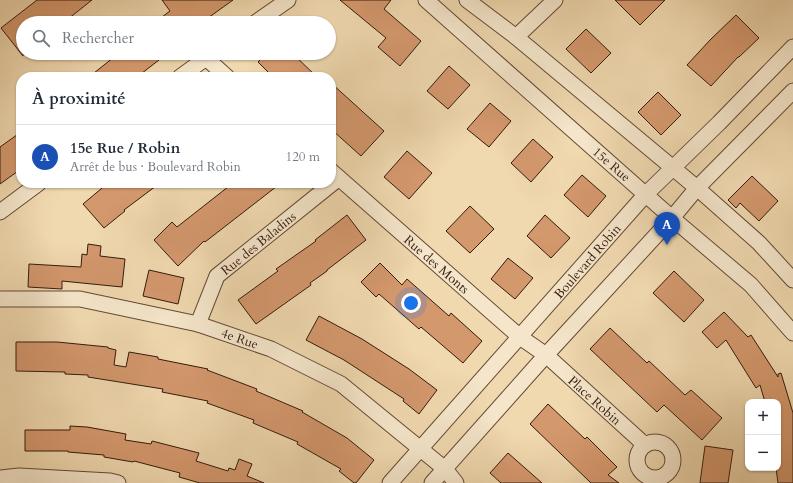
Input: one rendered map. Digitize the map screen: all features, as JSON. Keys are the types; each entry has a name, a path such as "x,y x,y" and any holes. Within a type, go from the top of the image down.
{"street":[{"path":"265,16 288,0"},
{"name":"15e Rue","path":"426,0 672,218 751,285 793,333"},
{"path":"467,0 516,38 697,188 759,242 793,280"},
{"path":"516,38 555,0"},
{"name":"Boulevard Robin","path":"390,483 646,194 793,47"},
{"path":"187,72 203,60"},
{"path":"212,60 223,72"},
{"path":"432,483 546,355 672,218 697,188 793,91"},
{"name":"Rue des Monts","path":"336,176 520,337 546,355"},
{"path":"0,212 32,188"},
{"name":"Rue des Baladins","path":"198,324 217,276 320,188"},
{"name":"4e Rue","path":"0,299 80,299 198,324 271,348 341,384 445,468 456,483"},
{"name":"Place Robin","path":"546,355 645,445"},
{"path":"0,478 19,476 110,481 118,483"}],"building":[{"path":"37,0 92,0 72,16 16,16"},
{"path":"162,0 233,0 211,16 163,16 170,11"},
{"path":"340,0 391,0 384,9 421,41 400,66 378,47 386,38"},
{"path":"615,0 665,0 640,25"},
{"path":"736,15 759,38 738,57 711,86 687,65"},
{"path":"16,16 16,47 1,28"},
{"path":"586,29 611,53 591,73 566,49"},
{"path":"110,60 159,60 143,72 95,72"},
{"path":"260,60 299,60 312,72 268,72 258,62"},
{"path":"449,66 470,85 448,109 427,91"},
{"path":"336,88 384,131 361,156 336,134"},
{"path":"658,92 681,115 661,135 638,112"},
{"path":"490,103 511,121 489,147 467,129"},
{"path":"16,136 16,173 0,184 0,147"},
{"path":"533,139 553,157 531,182 511,163"},
{"path":"407,151 432,173 409,199 384,177"},
{"path":"582,175 606,196 588,217 564,195"},
{"path":"752,176 778,201 759,221 740,203 736,208 728,200"},
{"path":"102,188 153,188 124,210 125,211 104,228 83,204"},
{"path":"227,188 275,188 205,242 204,241 178,266 154,240 172,222 177,227"},
{"path":"470,206 494,229 470,253 446,231"},
{"path":"347,215 366,240 310,283 311,285 256,324 238,300 278,271 276,269 316,241 315,240"},
{"path":"545,215 570,238 551,258 527,236"},
{"path":"88,244 101,246 100,256 125,259 122,287 62,281 62,289 28,287 29,264 81,267 82,254 87,255"},
{"path":"508,258 533,278 515,299 491,279"},
{"path":"380,263 402,285 407,279 449,316 451,313 482,341 463,363 421,327 419,329 379,294 376,297 361,282"},
{"path":"149,270 184,278 178,304 143,296"},
{"path":"674,271 704,300 684,322 653,293"},
{"path":"724,312 748,337 751,335 778,377 778,374 781,373 793,413 793,483 778,483 776,471 781,471 781,399 764,399 760,385 756,388 726,340 717,348 702,332"},
{"path":"319,316 362,339 409,369 437,390 419,414 403,401 404,399 344,360 306,340"},
{"path":"610,328 647,363 649,361 685,395 691,390 722,418 702,440 664,405 657,412 590,349"},
{"path":"16,342 57,342 108,347 116,350 114,365 126,367 129,352 158,357 158,359 208,369 207,370 257,389 256,391 303,411 302,412 347,438 374,460 356,483 354,483 339,471 341,469 297,444 298,442 253,423 254,420 207,403 208,401 162,392 163,389 88,377 88,375 65,374 65,372 16,371"},
{"path":"548,404 585,439 587,437 617,467 608,475 619,483 591,483 530,424"},
{"path":"70,426 87,427 126,434 125,440 151,444 152,441 199,453 196,461 228,471 229,468 235,470 239,459 252,464 247,476 264,483 200,483 179,477 180,473 134,461 104,457 104,455 68,451 25,451 25,430 70,430"},
{"path":"705,446 733,450 728,483 700,483"},
{"path":"508,453 542,483 501,483 490,473"}],"place":[{"name":"15e Rue / Robin","path":"667,245"}]}
